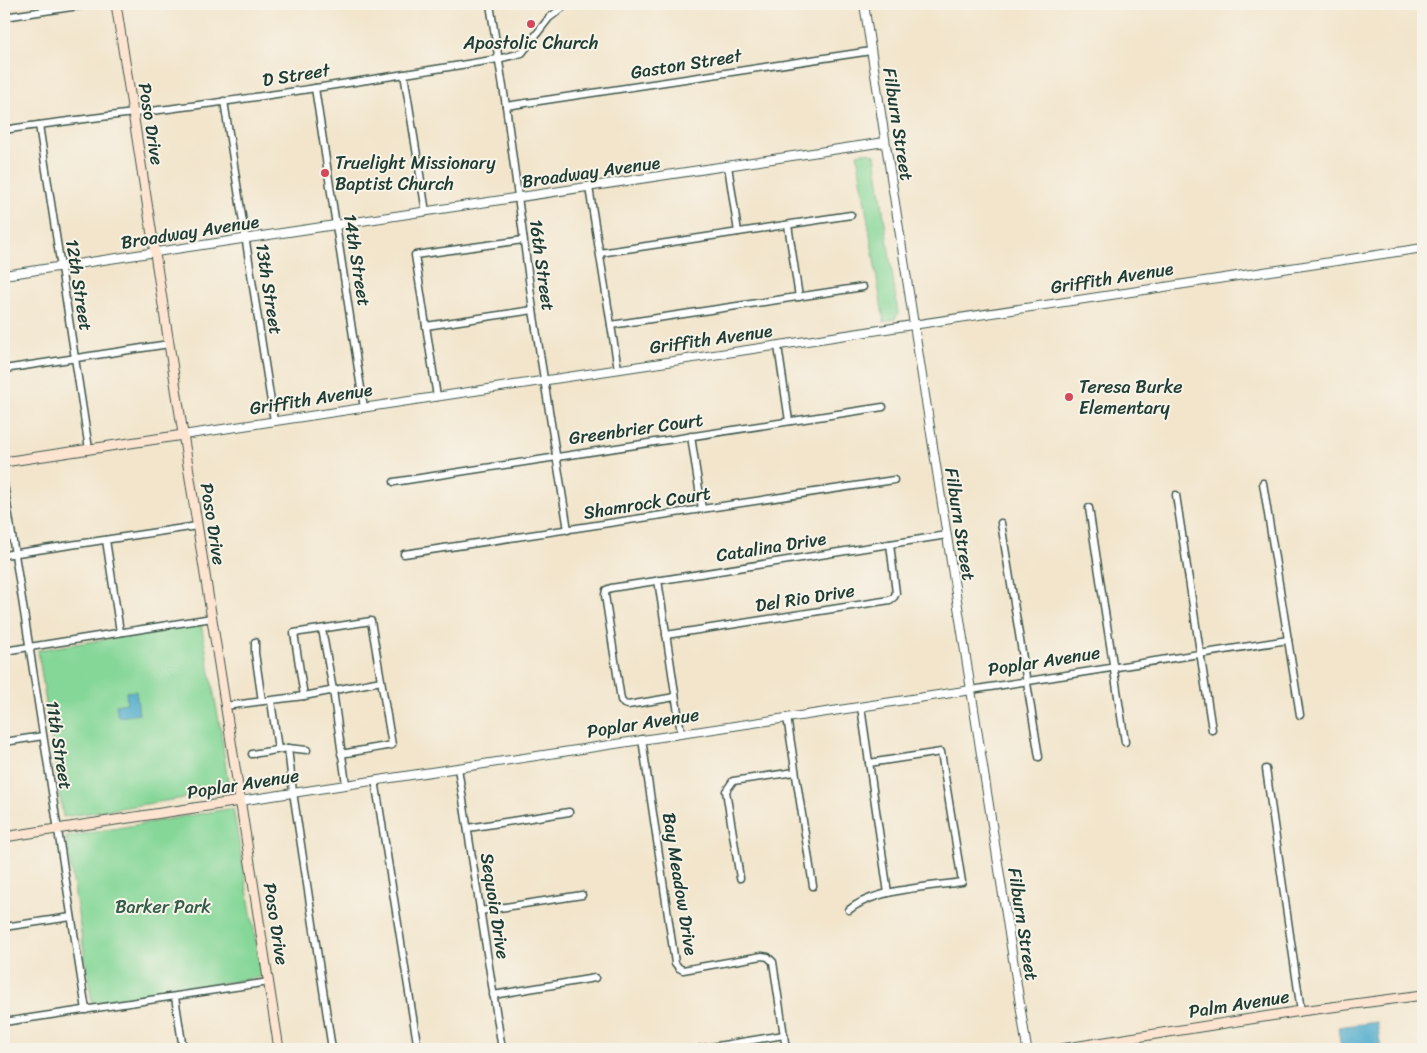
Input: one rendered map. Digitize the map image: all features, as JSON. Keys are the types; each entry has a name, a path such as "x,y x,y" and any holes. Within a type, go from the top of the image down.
{"main road":[{"name":"Poso Drive","path":"116,4 279,1049"},
{"name":"Griffith Avenue","path":"4,462 183,435"},
{"name":"Poplar Avenue","path":"4,837 240,801"},
{"name":"Palm Avenue","path":"1061,1049 1302,1011 1423,995"}],"street":[{"path":"4,17 92,4"},
{"name":"16th Street","path":"490,4 506,106 523,240 568,530"},
{"name":"D Street","path":"4,130 112,114 133,114 224,101 498,59 522,53 548,18 567,4"},
{"name":"Filburn Street","path":"864,4 1028,1049"},
{"name":"Gaston Street","path":"506,106 871,51"},
{"path":"404,74 426,212"},
{"name":"14th Street","path":"314,88 364,408"},
{"name":"13th Street","path":"224,101 274,421"},
{"name":"12th Street","path":"39,125 89,449"},
{"name":"Broadway Avenue","path":"4,275 885,142"},
{"path":"728,166 738,232"},
{"path":"589,187 618,369"},
{"path":"600,253 851,215"},
{"path":"788,225 799,297"},
{"path":"437,397 415,255 523,240"},
{"name":"Griffith Avenue","path":"183,435 545,382 618,369 1423,248"},
{"path":"611,325 863,287"},
{"path":"426,326 534,310"},
{"path":"4,369 169,344"},
{"path":"778,346 789,421"},
{"name":"Greenbrier Court","path":"394,482 883,407"},
{"path":"691,436 702,510"},
{"name":"Shamrock Court","path":"404,554 894,480"},
{"path":"1263,483 1300,715"},
{"name":"11th Street","path":"4,484 86,1010"},
{"path":"1176,495 1212,730"},
{"path":"1089,508 1125,742"},
{"path":"1001,523 1039,757"},
{"path":"4,555 197,526"},
{"name":"Catalina Drive","path":"675,697 628,705 624,704 621,700 605,595 606,590 658,580 946,535"},
{"path":"106,540 120,632"},
{"name":"Del Rio Drive","path":"666,635 890,600 896,593 890,544"},
{"path":"658,580 681,733"},
{"path":"4,651 212,618"},
{"path":"304,696 294,633 371,621 392,744 341,754"},
{"path":"322,629 333,690 346,784"},
{"name":"Poplar Avenue","path":"240,801 1288,640"},
{"path":"255,642 262,701"},
{"path":"225,706 304,696 381,681"},
{"path":"271,700 278,749"},
{"path":"861,707 888,894"},
{"path":"787,717 813,886"},
{"path":"4,742 43,736"},
{"name":"Bay Meadow Drive","path":"642,739 676,963 679,968 684,970 762,956 768,957 773,962 786,1049"},
{"path":"288,748 332,1049"},
{"path":"252,754 288,748 307,750"},
{"path":"849,910 859,902 888,894 962,882 941,752 869,763"},
{"name":"Sequoia Drive","path":"458,768 502,1049"},
{"path":"1266,769 1302,1011"},
{"path":"740,878 726,791 729,785 733,781 795,772"},
{"path":"375,780 418,1049"},
{"path":"468,828 569,812"},
{"path":"480,911 582,895"},
{"path":"4,927 71,917"},
{"path":"493,995 595,978"},
{"path":"4,1022 269,982"},
{"path":"175,997 183,1049"},
{"path":"700,1049 784,1035"}],"green space":[{"path":"869,152 875,155 898,313 895,319 884,322 857,154"},
{"path":"201,624 221,732 229,791 63,817 38,650"},
{"name":"Barker Park","path":"233,808 262,977 92,1003 66,837"}],"water":[{"path":"136,691 139,714 118,717 116,705 127,703 126,692"},
{"path":"1377,1022 1381,1049 1341,1049 1338,1027"}],"place":[{"name":"Apostolic Church","path":"531,24"},
{"name":"Truelight Missionary Baptist Church","path":"325,173"},
{"name":"Teresa Burke Elementary","path":"1069,397"}]}
